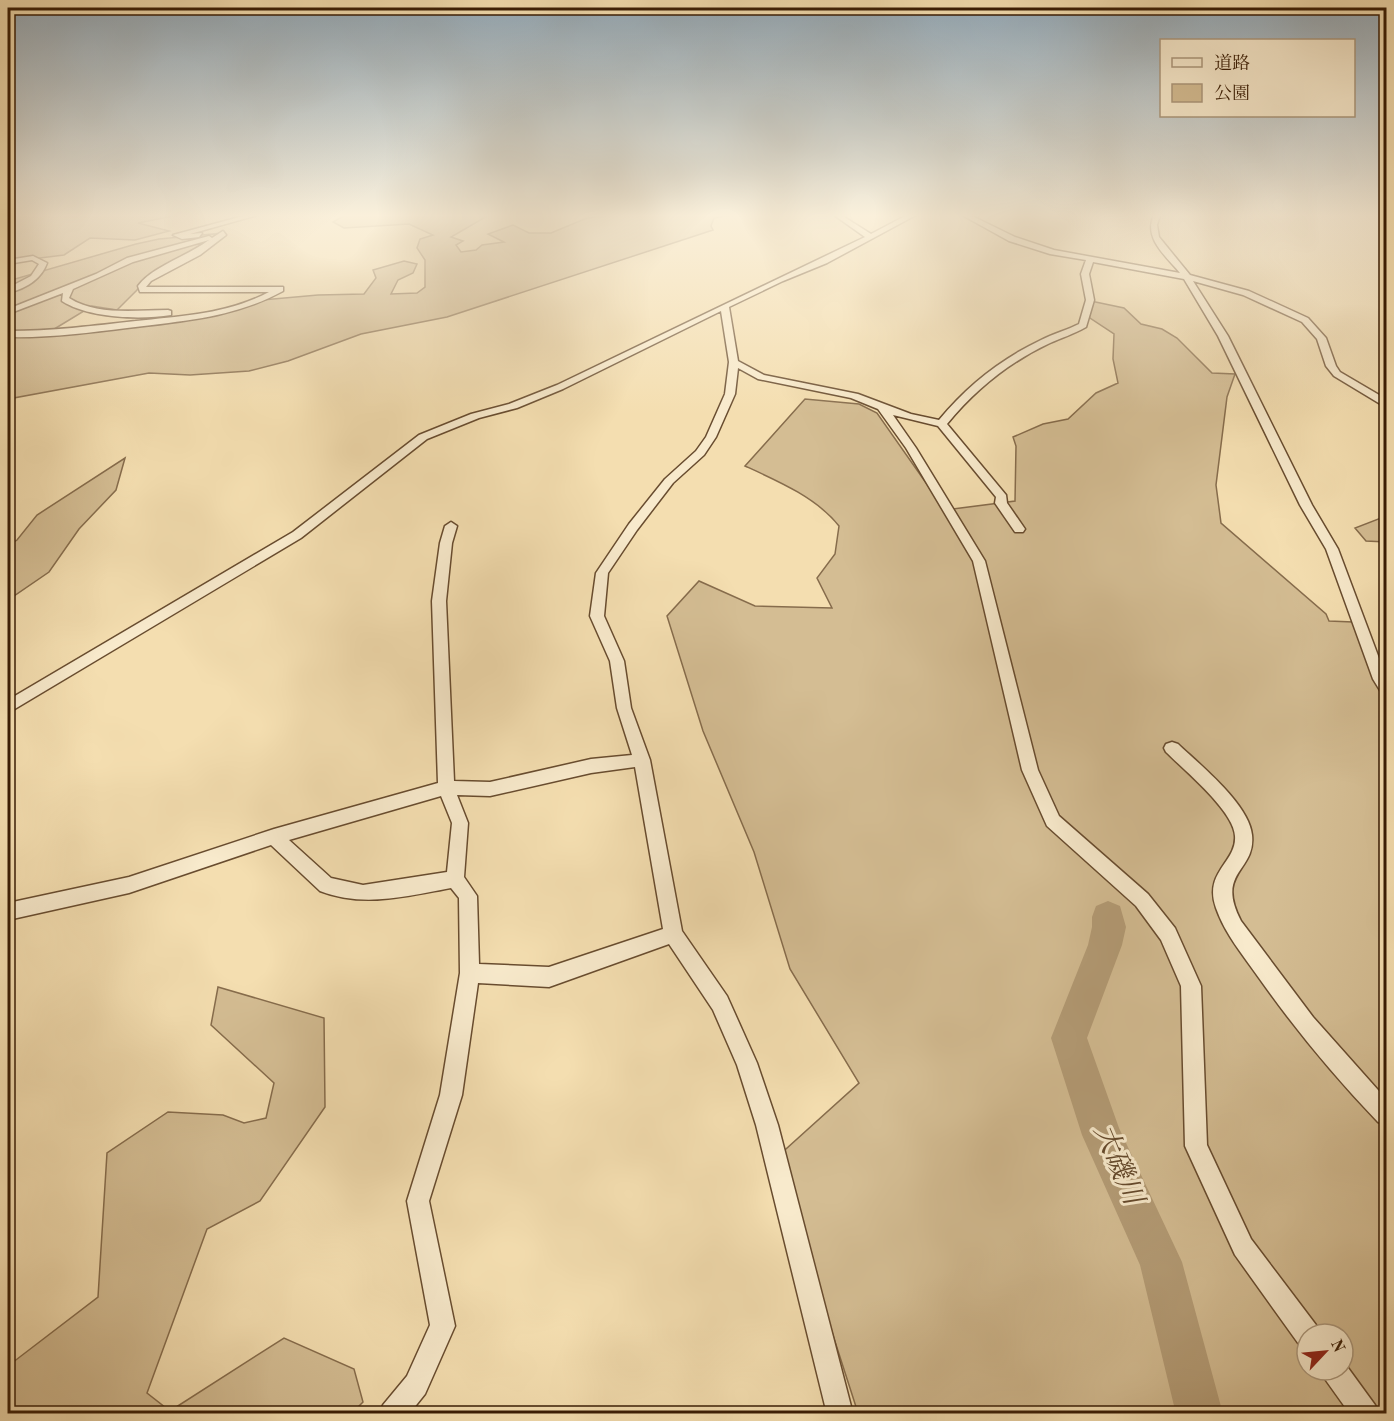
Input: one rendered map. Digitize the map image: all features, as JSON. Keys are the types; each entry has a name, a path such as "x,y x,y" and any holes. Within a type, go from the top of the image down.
{"street":[{"path":"8,291 27,281"},
{"path":"8,312 84,281"},
{"path":"8,334 58,334 225,314 265,298 280,289 143,291 142,286 146,281"},
{"path":"8,707 297,535 423,437 475,416 513,406 560,387 776,281"},
{"path":"942,424 963,397 999,368 1045,342 1083,325 1090,300 1086,281"},
{"path":"1190,281 1244,375 1306,505 1332,549 1380,679 1386,688"},
{"path":"1203,281 1246,293 1305,320 1321,338 1331,366 1337,374 1386,403"},
{"path":"69,288 65,299 78,308 105,311 225,314"},
{"path":"725,308 734,362 730,394 711,437 700,453 669,481 633,527 602,573 597,616 617,662 624,708 642,760 673,934 720,1003 747,1063 767,1125 840,1413"},
{"path":"734,362 761,377 854,396 908,417 942,424 1002,497 1001,503 1019,528"},
{"path":"882,407 917,457 979,561 1030,770 1053,821 1142,900 1168,934 1191,987 1196,1146 1243,1247 1298,1322"},
{"path":"392,1413 416,1385 443,1326 418,1201 451,1095 470,973 468,896 455,879 460,823 446,788 440,601 446,543 451,526"},
{"path":"1172,748 1228,808 1243,829 1244,846 1226,875 1222,889 1226,911 1234,927 1297,1016 1358,1086 1386,1114"},
{"path":"8,910 129,885 274,837 446,788 490,789 591,766 642,760"},
{"path":"274,837 326,885 363,893 395,890 455,879"},
{"path":"470,973 549,977 673,934"},
{"path":"1343,1382 1366,1413"}],"green space":[{"path":"8,281 142,281 137,290 117,310 92,306 51,331 214,315 262,300 364,294 374,281 397,281 391,294 417,293 425,287 425,281 556,281 447,317 361,334 288,361 249,371 190,375 149,373 8,399 8,336 29,334 8,334"},
{"path":"1086,300 1124,308 1141,324 1162,329 1177,338 1212,373 1235,374 1227,397 1216,485 1221,523 1326,614 1329,621 1353,622 1386,688 1386,1413 858,1413 776,1158 859,1083 790,969 754,852 703,731 667,616 699,581 755,606 832,608 817,578 835,554 839,526 820,507 808,499 745,466 805,399 859,404 877,413 945,510 1015,501 1016,446 1013,437 1043,424 1068,419 1096,393 1118,383 1113,359 1114,334 1087,316"},
{"path":"125,458 116,490 79,529 49,572 8,600 8,546 17,540 37,515"},
{"path":"1386,516 1386,542 1366,541 1355,528"},
{"path":"218,987 324,1018 325,1107 260,1201 207,1229 147,1393 170,1411 284,1338 354,1369 363,1402 351,1414 8,1413 8,1366 98,1297 107,1153 168,1112 223,1115 244,1123 266,1118 274,1083 211,1025"}],"waterway":[{"name":"大磯川","path":"1108,917 1109,927 1105,945 1069,1038 1102,1135 1161,1262 1200,1414"}]}
